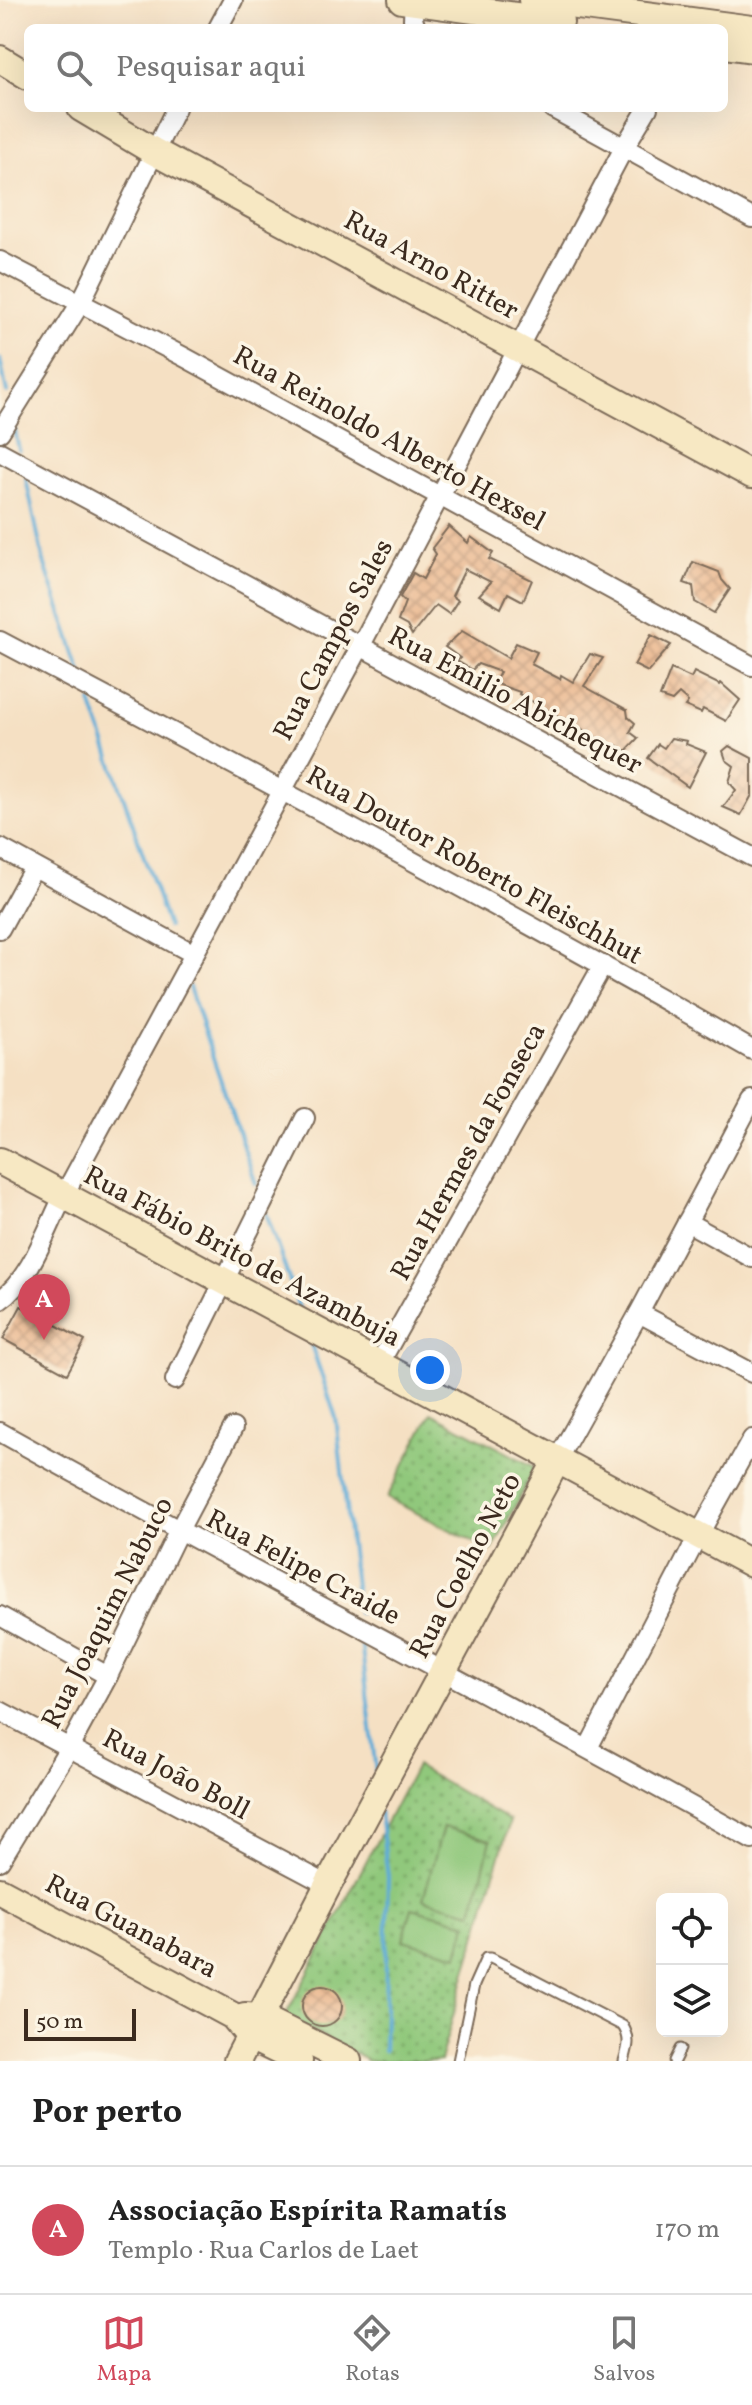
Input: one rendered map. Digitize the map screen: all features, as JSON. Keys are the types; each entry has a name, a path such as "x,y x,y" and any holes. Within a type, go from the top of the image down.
{"street":[{"path":"220,24 233,0"},
{"path":"532,0 688,24"},
{"path":"415,24 410,1 576,24"},
{"path":"728,27 752,29"},
{"path":"728,46 752,49"},
{"path":"0,59 24,74"},
{"name":"Rua Arno Ritter","path":"88,112 153,151 752,475"},
{"path":"0,432 80,304 174,112"},
{"path":"560,112 752,218"},
{"name":"Rua Campos Sales","path":"0,1300 23,1277 64,1195 646,112"},
{"name":"Rua Reinoldo Alberto Hexsel","path":"0,261 186,358 752,666"},
{"name":"Rua Emilio Abichequer","path":"0,452 752,857"},
{"name":"Rua Doutor Roberto Fleischhut","path":"0,641 283,790 752,1050"},
{"path":"0,848 194,954"},
{"path":"0,929 34,867"},
{"name":"Rua Hermes da Fonseca","path":"379,1364 603,965"},
{"name":"Rua Coelho Neto","path":"237,2061 328,1885 752,1100"},
{"path":"175,1380 305,1118"},
{"name":"Rua Fábio Brito de Azambuja","path":"0,1161 752,1564"},
{"path":"687,1222 752,1258"},
{"path":"639,1313 752,1373"},
{"name":"Rua Joaquim Nabuco","path":"0,1861 69,1748 108,1676 233,1428"},
{"name":"Rua Felipe Craide","path":"0,1432 178,1532 588,1748 752,1840"},
{"path":"588,1748 752,1439"},
{"path":"0,1616 108,1676"},
{"name":"Rua João Boll","path":"0,1711 328,1885"},
{"name":"Rua Guanabara","path":"0,1891 255,2027"},
{"path":"255,2027 299,2061"},
{"path":"255,2027 348,2061"}],"lane":[{"path":"458,2061 474,1985 486,1958 623,2026 629,2043 624,2061"},
{"path":"674,2061 680,2049"}],"green space":[{"path":"431,1413 535,1467 492,1551 387,1498"},
{"path":"416,1766 510,1821 440,2061 368,2061 288,2018 287,2013"},
{"path":"443,1827 491,1840 472,1912 423,1899"},
{"path":"412,1908 467,1923 458,1955 403,1940"}],"building":[{"path":"449,526 468,543 471,537 493,553 489,559 532,580 523,601 508,593 501,608 479,595 491,582 465,569 452,596 458,600 449,614 436,605 412,635 407,626 398,621 405,602 400,597 413,573 423,579 436,554 432,548"},
{"path":"693,562 719,572 730,589 714,613 695,602 693,586 684,583"},
{"path":"462,631 508,658 516,643 537,652 531,664 573,682 590,654 603,658 584,686 627,710 628,717 635,723 630,732 638,738 626,751 616,745 613,749 520,692 494,683 500,672 478,664 472,670 457,661 460,658 445,647"},
{"path":"651,635 671,645 648,672 634,665"},
{"path":"671,669 691,678 694,672 721,683 740,700 726,721 703,709 701,713 685,706 688,702 679,694 672,701 660,697"},
{"path":"671,738 687,741 686,744 706,752 688,787 648,758 658,744 664,748"},
{"path":"729,746 752,758 752,795 741,815 723,807 736,790 729,782 734,766 726,760 723,751"},
{"path":"21,1306 85,1341 67,1374 3,1339"},
{"path":"322,1986 336,1992 342,2006 336,2020 322,2026 308,2020 302,2006 308,1992"}],"waterway":[{"path":"0,359 7,393"},
{"path":"14,426 19,450"},
{"path":"26,479 43,559 81,671"},
{"path":"91,702 168,927"},
{"path":"189,987 256,1184"},
{"path":"266,1213 299,1308"},
{"path":"310,1341 336,1418 358,1613"},
{"path":"361,1640 376,1773"},
{"path":"380,1813 388,1877 384,2051"}],"place":[{"name":"Associação Espírita Ramatís","path":"44,1340"}]}
